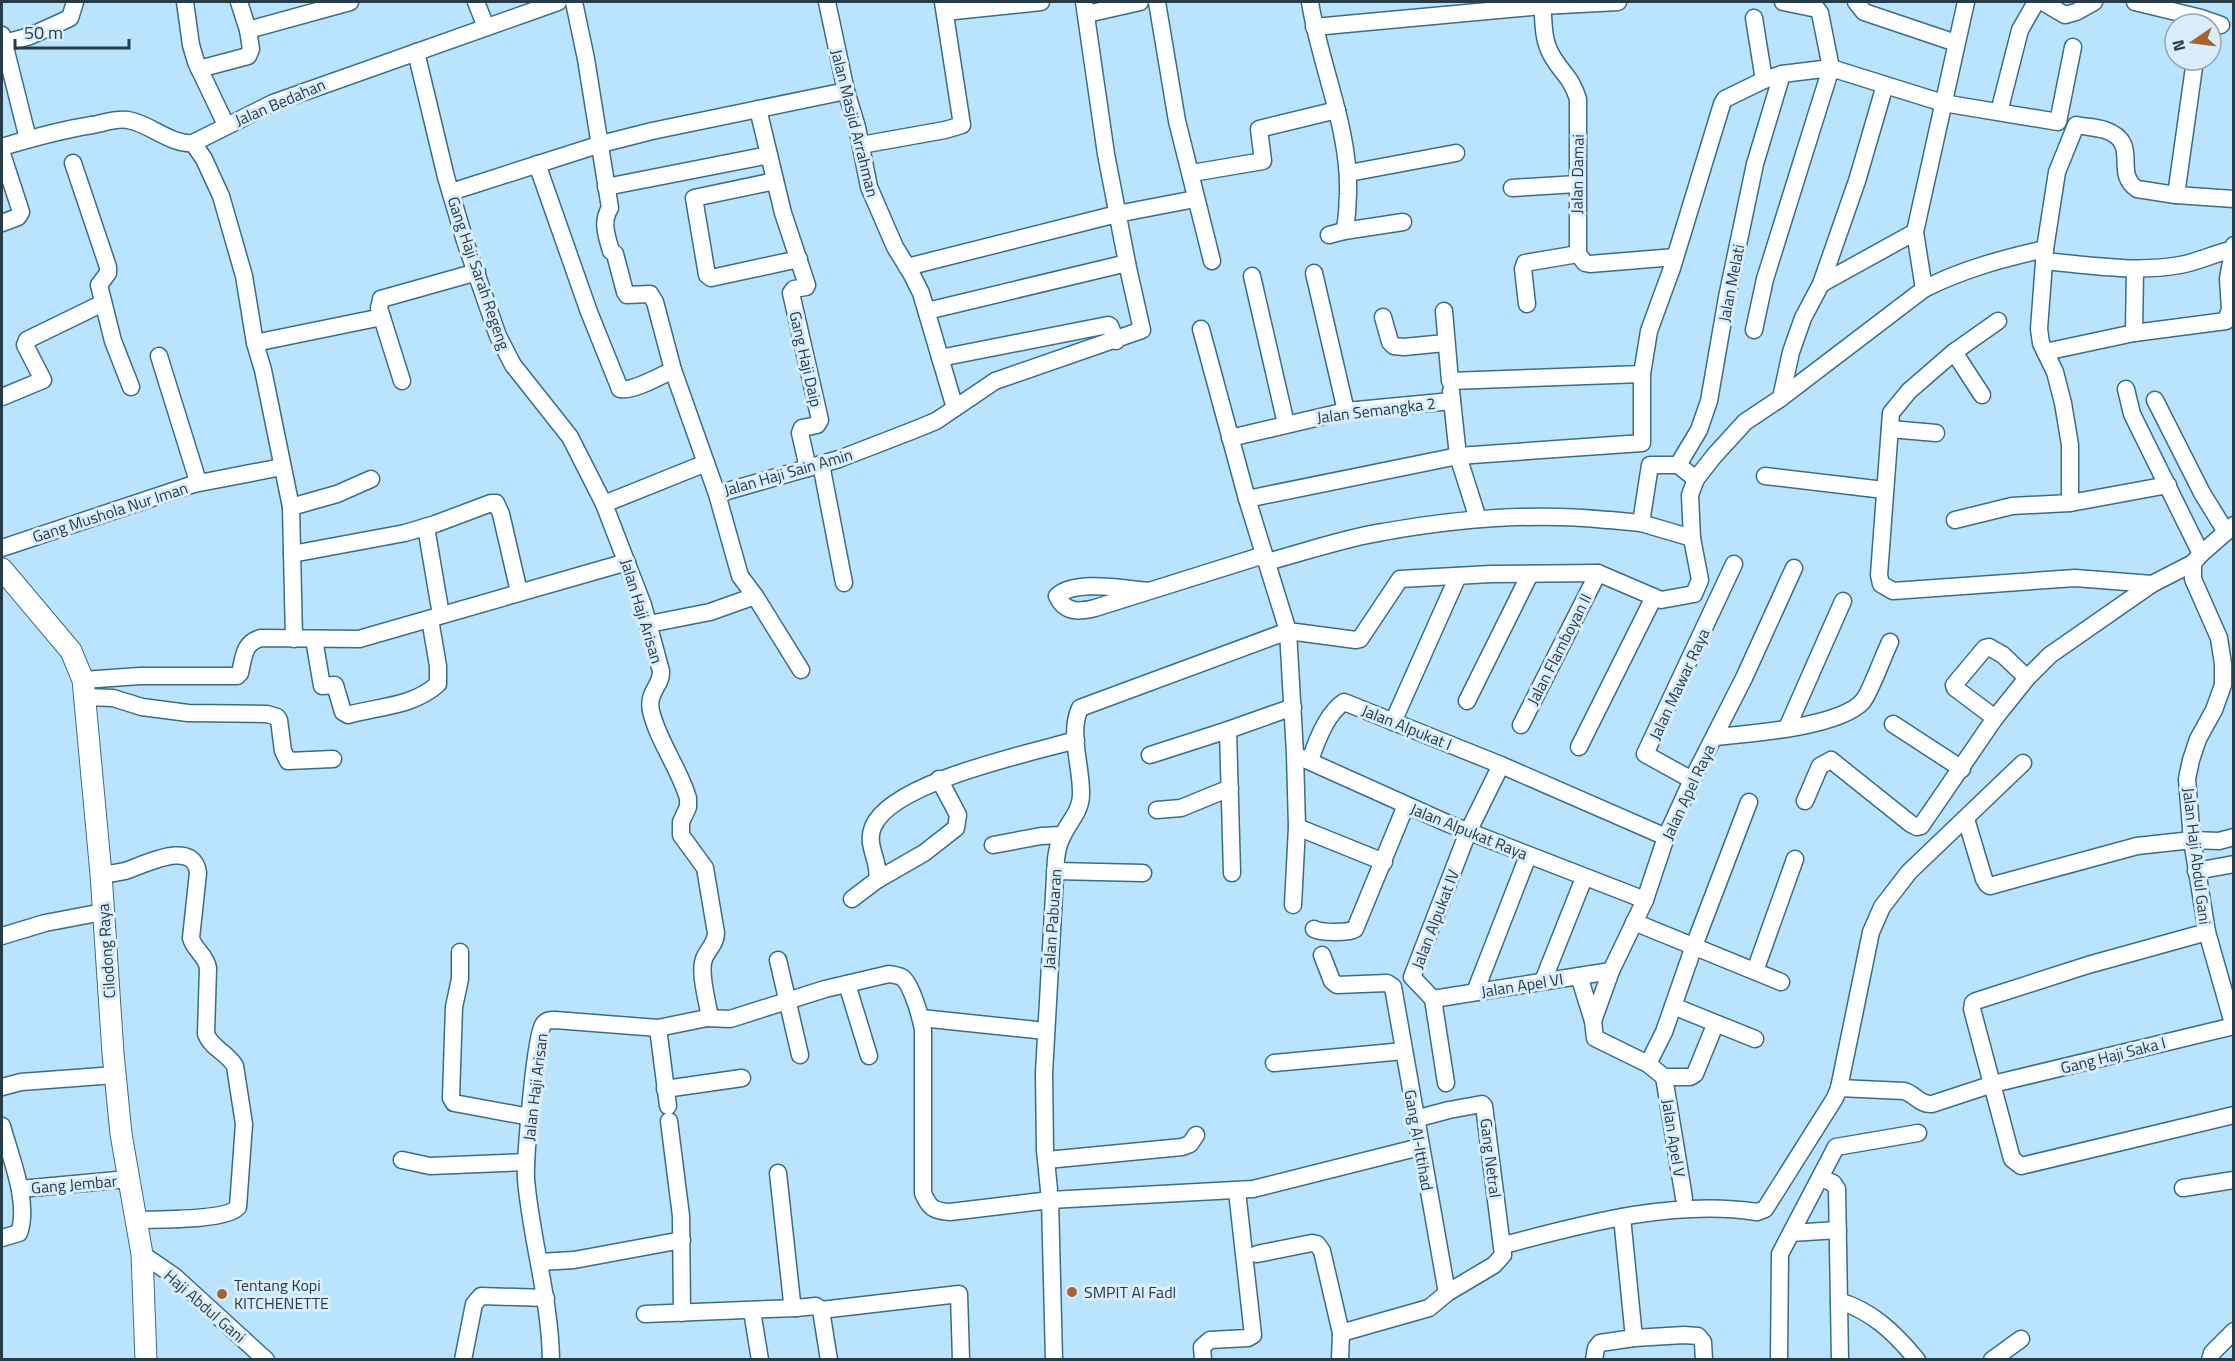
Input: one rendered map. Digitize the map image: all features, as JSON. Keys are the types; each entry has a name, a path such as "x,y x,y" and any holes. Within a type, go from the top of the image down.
{"street":[{"path":"28,139 3,39 30,36 70,18 75,2"},
{"path":"185,2 191,45 199,69 226,125"},
{"path":"199,69 248,56 251,49 248,30 238,2"},
{"path":"248,30 350,2"},
{"path":"476,2 486,27"},
{"name":"Jalan Bedahan","path":"193,143 273,103 558,2"},
{"path":"574,2 601,144 610,208 606,215 606,232 611,252 615,254 627,296 652,295 673,370 706,463"},
{"name":"Jalan Masjid Arrahman","path":"827,2 869,187 894,247 907,267 927,311 955,408"},
{"path":"861,145 962,125 944,7 1036,2"},
{"path":"927,311 1127,263 1101,122 1086,8 1140,2"},
{"path":"1157,2 1177,121 1192,173 1195,199 1212,261"},
{"path":"1310,2 1314,27 1337,110 1349,173 1347,220 1336,233 1402,222"},
{"path":"1314,27 1471,7 1618,2"},
{"path":"1754,330 1765,279 1831,68 1820,13 1817,9 1783,2"},
{"path":"1856,2 1864,12 1956,43"},
{"path":"1924,289 1915,232 1966,2"},
{"path":"1999,112 2020,30 2036,2"},
{"path":"2043,2 2066,15 2094,2"},
{"path":"2135,2 2170,12"},
{"name":"Jalan Damai","path":"1542,4 1547,46 1552,57 1573,83 1578,99 1578,254"},
{"path":"1754,18 1764,80"},
{"path":"1247,499 1458,456 1642,443 1641,374 1649,330 1675,257 1722,104 1730,96 1782,74 1831,68 1943,103 2058,122 2073,47"},
{"name":"Gang Haji Sarah Regeng","path":"416,52 465,241 498,336 513,365 570,437 604,504"},
{"path":"2176,195 2193,72"},
{"name":"Jalan Melati","path":"1678,465 1699,430 1709,401 1727,297 1755,164 1782,74"},
{"path":"1781,398 1791,352 1803,318 1821,284 1857,181 1885,85"},
{"path":"451,192 601,144 846,91"},
{"name":"Gang Haji Daip","path":"758,110 775,182 807,285 794,289 791,293 820,420 817,424 802,428 800,433 815,466"},
{"path":"1192,173 1259,163 1264,159 1259,129 1337,110"},
{"path":"2,147 59,130 120,119 150,126 186,144 193,143 204,159 217,186 244,276 255,344 263,370 291,507 291,588 294,639"},
{"path":"2070,503 2070,445 2063,403 2055,372 2041,343 2039,329 2044,255 2056,172 2076,125 2107,131 2121,141 2126,150 2125,175 2132,186 2137,189 2176,195 2234,199"},
{"path":"1349,173 1456,153"},
{"path":"2,154 21,212 18,217 2,223"},
{"path":"606,187 769,155"},
{"path":"73,163 108,267 108,273 99,285 113,341 131,387"},
{"path":"537,164 589,312 620,389 633,388 673,370"},
{"path":"775,182 694,198 707,275 711,278 799,259"},
{"path":"1512,188 1577,184"},
{"path":"907,267 1117,214 1195,199"},
{"path":"1821,284 1915,232"},
{"path":"1717,603 1697,587 1690,495 1696,479 1745,422 1781,398 1924,289 1974,267 2044,255 2135,268 2180,265 2233,248 2228,279 2232,309 2226,321 2134,333 2046,352"},
{"path":"1527,304 1523,269 1525,263 1578,254 1585,263 1590,264 1675,257"},
{"name":"Jalan Haji Sain Amin","path":"604,504 706,463 717,494 815,466 936,421 995,381 1116,341 1142,330 1127,263"},
{"path":"2134,333 2135,268"},
{"path":"402,381 378,305 381,299 477,272"},
{"path":"1314,273 1346,411"},
{"path":"1252,276 1286,424"},
{"path":"2,397 43,380 25,345 27,340 103,303"},
{"path":"1444,311 1445,343 1458,456 1478,519"},
{"path":"1383,317 1390,342 1394,346 1445,343"},
{"path":"255,344 382,318"},
{"path":"1998,321 1954,352 1909,391 1891,413 1879,580 1889,590 2075,578 2152,584"},
{"path":"940,358 1108,325 1116,341"},
{"path":"1202,329 1247,499 1288,631 1293,707 1303,758 1293,905"},
{"path":"1954,352 1982,395"},
{"name":"Gang Mushola Nur Iman","path":"2,548 196,482 196,475 159,356"},
{"path":"1450,381 1641,374"},
{"name":"Jalan Haji Abdul Gani","path":"2126,389 2132,414 2168,485 2197,558 2193,579 2228,662 2223,685 2214,710 2198,739 2187,779 2196,871 2207,932 2233,1026"},
{"path":"1805,801 1820,766 1831,760 1911,824 1921,826 1962,770 1995,718 2027,678 2050,655 2152,584 2197,558 2230,529 2202,493 2156,400"},
{"name":"Jalan Semangka 2","path":"1230,438 1346,411 1452,401"},
{"path":"1890,429 1935,433"},
{"path":"1641,523 1650,465 1678,465 1696,479"},
{"path":"815,466 844,583"},
{"path":"194,484 282,467"},
{"path":"1765,476 1884,490"},
{"path":"291,507 337,494 371,478"},
{"path":"1955,520 2012,506 2070,503 2168,485"},
{"path":"717,494 740,576 801,670"},
{"path":"292,554 405,533 496,503 501,514 519,592"},
{"name":"Jalan Haji Arisan","path":"551,1359 546,1298 528,1196 526,1162 537,1048 542,1025 546,1021 555,1020 658,1028 707,1018 709,1014 702,967 716,939 716,924 705,868 681,835 681,822 688,807 684,786 651,711 651,693 661,677 649,624 604,504"},
{"path":"1149,591 1266,559 1381,532 1478,519 1567,516 1641,523 1692,538"},
{"path":"314,639 322,686 335,685 343,712 348,715 407,703 427,694 438,684 436,617 426,527"},
{"path":"85,695 140,676 237,676 240,673 248,643 261,638 359,639 627,562"},
{"name":"Jalan Mawar Raya","path":"1692,780 1645,754 1734,564"},
{"name":"Jalan Apel Raya","path":"1593,1021 1611,971 1645,900 1666,837 1794,568"},
{"name":"Cilodong Raya","path":"2,569 71,651 85,695 116,1075 128,1179 142,1254 146,1359"},
{"path":"1288,631 1360,639 1400,579 1598,573 1661,600 1697,587"},
{"name":"Jalan Flamboyan II","path":"1521,725 1598,573"},
{"path":"1467,701 1530,574"},
{"path":"1393,722 1458,576"},
{"path":"649,624 710,612 755,596"},
{"path":"1579,747 1654,597"},
{"path":"1787,728 1843,601"},
{"name":"Jalan Pabuaran","path":"1054,1359 1044,1073 1055,871 1062,835 1080,806 1081,777 1076,740 1076,717 1080,708 1288,631"},
{"path":"1715,737 1762,733 1843,714 1863,701 1890,642"},
{"path":"1995,718 1954,685 1985,648 1989,647 2003,655 2027,678"},
{"path":"85,695 113,698 142,707 188,712 267,714 279,720 283,751 288,761 333,759"},
{"name":"Jalan Alpukat I","path":"1303,758 1338,706 1344,702 1501,765 1666,837"},
{"path":"1150,755 1293,707"},
{"path":"1893,724 1962,770"},
{"path":"1228,730 1232,873"},
{"path":"877,880 878,875 870,844 872,828 876,820 899,800 939,779 1076,740"},
{"name":"Jalan Alpukat Raya","path":"1303,758 1468,832 1645,900"},
{"path":"1341,1333 1429,1308 1447,1293 1502,1258 1504,1245 1622,1217 1707,1209 1758,1212 1765,1209 1835,1098 1839,1088 1871,932 1882,907 1909,872 2023,764"},
{"path":"1468,832 1501,765"},
{"path":"852,899 877,880 924,853 956,828 958,815 939,779"},
{"path":"1157,810 1181,808 1230,789"},
{"path":"1648,1064 1664,1032 1749,802"},
{"path":"1314,929 1321,932 1338,930 1348,932 1355,928 1406,805"},
{"path":"1966,819 1984,879 1990,886 2137,846 2192,840 2219,841 2234,837"},
{"path":"1297,827 1384,862"},
{"name":"Jalan Alpukat IV","path":"1433,999 1412,977 1468,832"},
{"path":"993,845 1041,836 1062,835"},
{"path":"101,874 126,870 174,855 192,859 197,865 191,938 195,948 206,959 208,968 206,1034 208,1041 231,1058 235,1066 244,1124 238,1207 234,1212 214,1216 135,1220"},
{"path":"1474,992 1528,856"},
{"path":"1755,971 1794,859"},
{"path":"2196,871 2234,864"},
{"path":"1055,871 1143,873"},
{"path":"1543,981 1584,878"},
{"path":"2,936 45,922 104,912"},
{"path":"1634,922 1781,982"},
{"path":"2207,932 2088,965 1973,1003 1972,1009 1994,1084 2012,1160 2021,1166 2234,1115"},
{"path":"460,951 460,979 454,1008 451,1098 454,1102 465,1105 531,1117"},
{"name":"Gang Al-Ittihad","path":"1322,955 1332,981 1337,985 1387,983 1393,987 1447,1293"},
{"path":"778,960 800,1055"},
{"name":"Jalan Apel VI","path":"1433,999 1611,971"},
{"path":"707,1018 729,1019 889,974 905,980 921,1018 923,1030 923,1193 928,1206 937,1212 1050,1200 1253,1189 1420,1147"},
{"path":"1579,976 1593,1021 1595,1038 1648,1064 1664,1077 1690,1077 1695,1074 1715,1025"},
{"path":"847,984 869,1056"},
{"path":"1433,999 1446,1083"},
{"path":"1673,1006 1715,1025 1755,1039"},
{"path":"921,1018 1047,1031"},
{"name":"Gang Haji Saka I","path":"1839,1088 1904,1091 1926,1105 1994,1084 2233,1026"},
{"path":"658,1028 682,1240 680,1287 682,1313"},
{"path":"1274,1063 1404,1051"},
{"path":"2,1087 21,1083 116,1075"},
{"name":"Jalan Apel V","path":"1664,1077 1684,1198"},
{"path":"667,1106 742,1078"},
{"name":"Gang Netral","path":"1415,1119 1449,1110 1482,1104 1484,1106 1504,1245"},
{"path":"2,1126 23,1223 19,1233 2,1238"},
{"path":"1779,1359 1782,1250 1836,1147 1918,1132"},
{"path":"1047,1160 1182,1147 1190,1144 1196,1135"},
{"path":"402,1160 430,1166 526,1162"},
{"path":"778,1173 792,1302 796,1308"},
{"path":"1820,1178 1833,1183 1837,1189 1840,1359"},
{"name":"Gang Jembar","path":"13,1183 128,1179"},
{"path":"2183,1188 2234,1180"},
{"path":"1203,1359 1202,1347 1210,1340 1248,1338 1253,1335 1237,1191"},
{"path":"1622,1217 1634,1338"},
{"path":"1791,1233 1838,1230"},
{"path":"540,1262 574,1260 682,1240"},
{"path":"1257,1254 1312,1243 1317,1244 1322,1251 1341,1333 1340,1359"},
{"name":"Haji Abdul Gani","path":"142,1254 174,1276 266,1359"},
{"path":"820,1310 959,1293 961,1359"},
{"path":"463,1359 474,1304 482,1296 546,1298"},
{"path":"1839,1300 1864,1311 1885,1325 1901,1352 1917,1359"},
{"path":"645,1314 752,1311 816,1306 820,1310 829,1359"},
{"path":"752,1311 760,1359"},
{"path":"2210,1359 2212,1353 2234,1331"},
{"path":"1594,1359 1596,1348 1600,1343 1684,1335 1698,1336 1703,1342 1704,1359"},
{"path":"1992,1359 2021,1339"}],"place":[{"name":"SMPIT Al Fadl","path":"1072,1292"},
{"name":"Tentang Kopi KITCHENETTE","path":"222,1294"}]}
